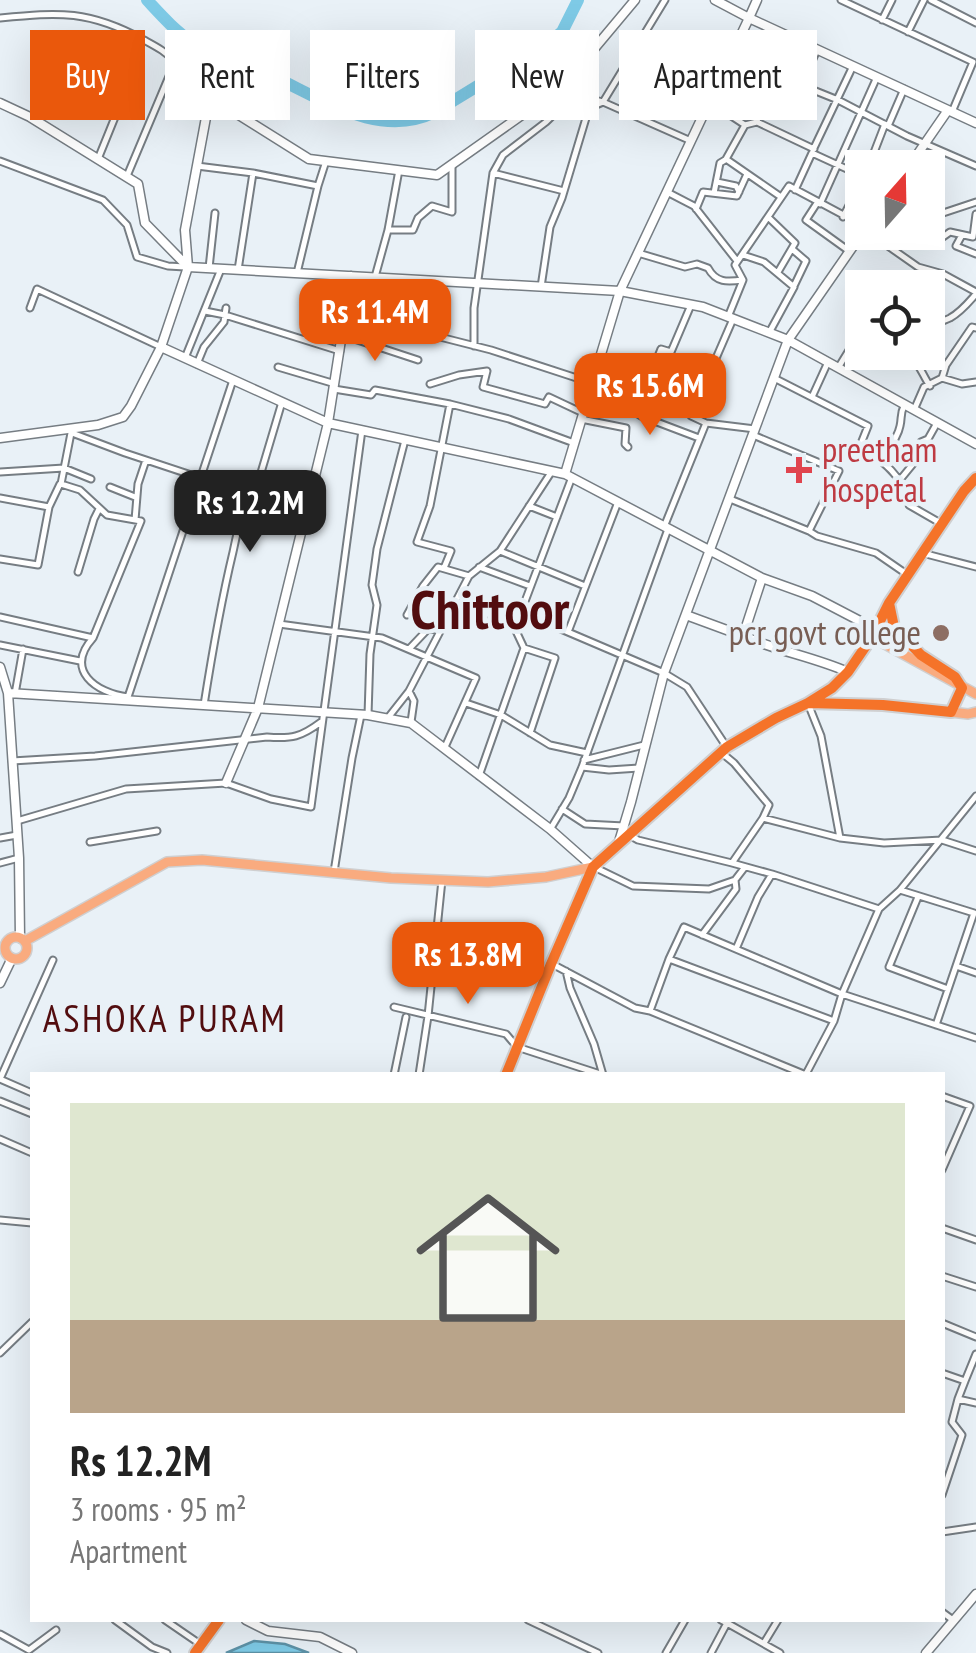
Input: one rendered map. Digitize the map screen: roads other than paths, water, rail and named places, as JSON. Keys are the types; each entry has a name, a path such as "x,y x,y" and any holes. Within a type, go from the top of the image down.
{"highway":[{"path":"507,1072 593,867 618,845 626,830 724,750 832,688 848,672 889,603 976,478"},
{"path":"808,703 951,712 962,688 955,677 921,654 894,627 889,603"},
{"path":"198,1649 218,1622"}],"main road":[{"path":"872,637 976,694"},
{"path":"951,712 976,712"},
{"path":"22,940 27,950 24,956 6,954 9,940 22,940 167,862 202,860 391,878 488,882 546,878 593,867"}],"street":[{"path":"599,43 635,0"},
{"path":"646,30 665,0"},
{"path":"714,0 976,123"},
{"path":"743,30 757,0"},
{"path":"841,0 975,61 950,111 920,150"},
{"path":"856,8 861,0"},
{"path":"882,20 892,0"},
{"path":"908,32 928,0 976,23"},
{"path":"0,18 69,13 96,18 165,52"},
{"path":"794,190 854,66"},
{"path":"542,287 550,227 589,108 603,102 619,75"},
{"path":"626,830 664,674 788,340 849,252 806,220 818,204 877,77"},
{"path":"126,177 165,85"},
{"path":"876,150 904,90"},
{"path":"817,92 976,166"},
{"path":"599,101 691,141"},
{"path":"0,103 30,117 138,184 145,224 188,267"},
{"path":"98,160 114,120"},
{"path":"0,438 98,425 122,417 131,406 161,347 188,267 185,230 206,120"},
{"path":"247,120 308,159 437,175 515,120"},
{"path":"474,346 474,308 493,173 503,155 548,120"},
{"path":"479,776 524,648 516,630 556,517 620,291 701,120"},
{"path":"738,120 746,125"},
{"path":"714,193 720,163 746,125 757,122 845,169"},
{"path":"726,159 781,196"},
{"path":"0,161 103,200 126,225 137,258 168,266 620,291 691,305 788,340 976,444"},
{"path":"297,273 326,161"},
{"path":"388,230 413,230 418,218 432,206 452,212 452,164"},
{"path":"197,166 318,186"},
{"path":"375,278 399,170"},
{"path":"238,270 253,173"},
{"path":"493,173 564,191"},
{"path":"696,209 702,192 738,196 747,174"},
{"path":"717,182 736,186 739,192"},
{"path":"809,531 840,471 754,432 691,416 743,280 735,265 781,196 789,186 843,217 845,213"},
{"path":"667,192 694,206 737,261"},
{"path":"945,212 976,202"},
{"path":"209,268 215,213"},
{"path":"945,236 950,232 972,237 976,214"},
{"path":"768,217 796,243 778,273"},
{"path":"962,234 956,246 976,254"},
{"path":"769,332 806,261 792,248"},
{"path":"893,250 918,267 943,274 976,293 945,320"},
{"path":"638,253 685,266 697,264 708,268 713,278 721,282 743,280"},
{"path":"742,254 764,262 794,288"},
{"path":"185,358 221,269"},
{"path":"226,783 258,708 279,624 328,424 351,276"},
{"path":"433,335 440,312 442,281"},
{"path":"30,308 37,289 328,424 568,476 762,578 812,596 858,620 872,637"},
{"path":"630,391 625,384 629,368 639,371 644,360 657,359 661,349 672,352 691,305"},
{"path":"346,306 592,383"},
{"path":"206,311 226,311 340,350"},
{"path":"197,364 204,347 224,322 226,311"},
{"path":"884,461 892,452 900,416 924,388 942,378 946,364 972,327 976,328"},
{"path":"342,336 418,360"},
{"path":"838,368 845,357"},
{"path":"812,398 828,362"},
{"path":"278,367 370,395 375,390 509,418 574,443"},
{"path":"920,370 930,386"},
{"path":"430,384 486,371 483,387 544,404 548,397 626,428 628,447"},
{"path":"774,378 868,426 860,446 884,461 900,481 909,505 942,524"},
{"path":"942,378 962,384 976,382"},
{"path":"128,699 233,380"},
{"path":"583,412 613,412 632,389 644,392"},
{"path":"204,705 222,599 241,520 257,486 282,402"},
{"path":"620,402 641,416 700,438"},
{"path":"444,568 452,550 418,542 430,506 450,404"},
{"path":"550,830 584,760 706,422"},
{"path":"900,481 913,464 921,442 928,439 937,423"},
{"path":"60,429 306,513"},
{"path":"16,821 126,789 226,783 271,799 310,807 362,430"},
{"path":"0,559 38,564 48,507 61,484 72,433"},
{"path":"334,872 364,715 377,606 372,585 377,549 405,440"},
{"path":"135,520 136,497 146,460"},
{"path":"0,472 64,468 91,479"},
{"path":"387,719 410,691 469,576 500,551 552,471"},
{"path":"61,484 80,490 107,515 140,521 81,662 95,686 128,699"},
{"path":"110,487 136,497"},
{"path":"0,498 48,507"},
{"path":"730,499 817,536 876,554 908,575"},
{"path":"568,632 618,502"},
{"path":"529,506 556,517"},
{"path":"78,572 99,509"},
{"path":"500,551 585,586"},
{"path":"923,553 974,566 976,558"},
{"path":"406,616 438,566 469,576"},
{"path":"480,567 530,586"},
{"path":"743,636 762,578"},
{"path":"521,612 687,687 724,750 769,804 732,863"},
{"path":"686,615 848,672"},
{"path":"0,616 93,638"},
{"path":"488,621 517,627"},
{"path":"279,624 382,638 476,678 444,749"},
{"path":"409,650 428,629 441,630"},
{"path":"0,645 81,662"},
{"path":"524,648 556,658 530,733"},
{"path":"22,940 18,835 5,718 23,649"},
{"path":"0,667 11,694"},
{"path":"410,691 414,701 410,723"},
{"path":"11,694 258,708 322,717 364,715 410,723 593,867 633,886 709,889 735,880 745,867"},
{"path":"465,702 500,715 550,745 610,770 640,768"},
{"path":"808,703 821,736 840,838"},
{"path":"12,761 304,736 322,717"},
{"path":"584,760 646,744"},
{"path":"807,1072 834,1021 879,909 900,890 976,796"},
{"path":"562,809 585,824 626,830 638,840 772,874 879,909"},
{"path":"763,818 840,838 884,843 942,840 976,851"},
{"path":"90,842 156,831"},
{"path":"0,838 18,835"},
{"path":"0,863 19,858"},
{"path":"736,949 772,874"},
{"path":"420,1072 442,880"},
{"path":"702,934 736,889 735,880"},
{"path":"900,890 975,910 936,1025"},
{"path":"918,897 889,967 948,989"},
{"path":"650,1011 684,927 842,994 976,1038"},
{"path":"0,983 6,954"},
{"path":"30,1092 0,1079 52,960"},
{"path":"670,960 834,1021"},
{"path":"551,964 635,1008 801,1072"},
{"path":"956,966 976,973"},
{"path":"566,972 602,1072"},
{"path":"394,1007 506,1034 518,1048 594,1072"},
{"path":"395,1072 406,1017"},
{"path":"945,1097 970,1106 945,1163"},
{"path":"0,1101 30,1113"},
{"path":"0,1139 30,1152"},
{"path":"0,1220 30,1223"},
{"path":"945,1229 976,1240"},
{"path":"945,1277 976,1287"},
{"path":"0,1353 30,1324"},
{"path":"945,1324 976,1337"},
{"path":"952,1420 976,1354"},
{"path":"945,1375 965,1381"},
{"path":"958,1399 976,1404"},
{"path":"945,1418 952,1420 962,1436 945,1486"},
{"path":"945,1532 976,1527"},
{"path":"926,1653 976,1594"},
{"path":"945,1614 953,1620"},
{"path":"118,1622 167,1653"},
{"path":"167,1622 198,1649"},
{"path":"250,1622 268,1631 320,1637 352,1653"},
{"path":"532,1622 598,1653"},
{"path":"666,1653 684,1622"},
{"path":"711,1653 724,1622 780,1653"},
{"path":"764,1644 777,1622"},
{"path":"0,1634 29,1652 56,1630"}],"water":[{"path":"254,1641 285,1644 309,1653 226,1653"}],"waterway":[{"path":"147,0 180,33 210,52 351,113 393,121 435,112 551,41 562,32 578,0"}],"place":[{"name":"preetham hospetal","path":"799,470"},
{"name":"pcr govt college","path":"941,633"}],"district":[{"name":"Chittoor","path":"490,610"},
{"name":"ASHOKA PURAM","path":"165,1019"}]}
